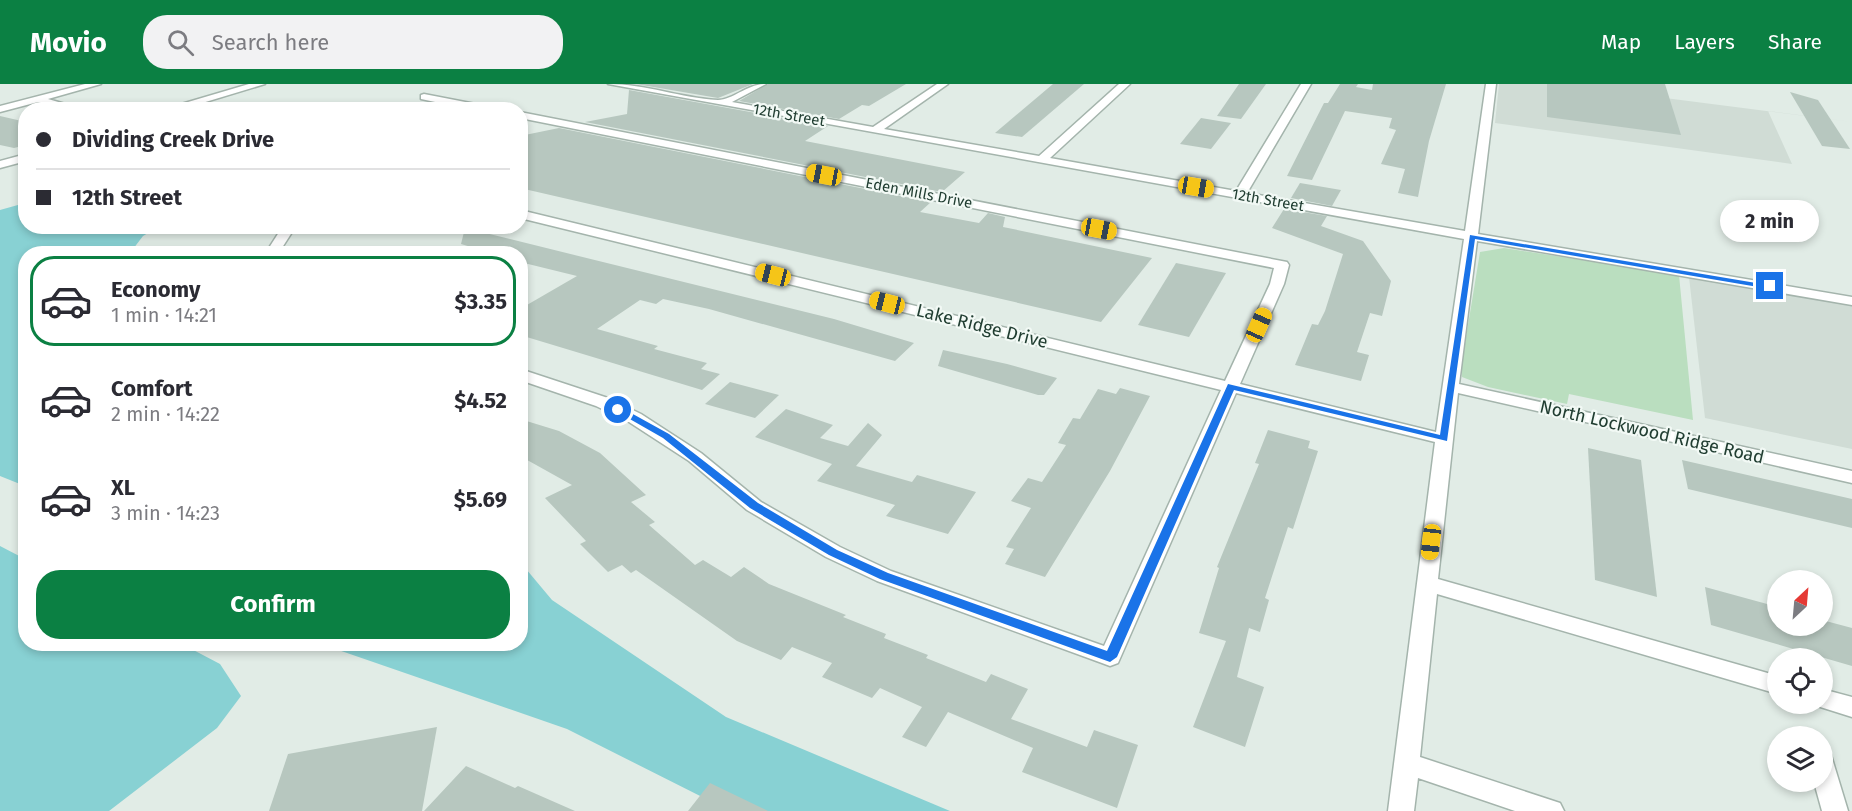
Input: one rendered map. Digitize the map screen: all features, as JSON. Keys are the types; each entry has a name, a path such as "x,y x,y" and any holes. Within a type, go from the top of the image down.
{"street":[{"path":"30,102 96,84"},
{"path":"195,102 260,84"},
{"name":"12th Street","path":"613,84 1472,237 1852,301"},
{"path":"723,103 761,84"},
{"path":"875,130 943,84"},
{"path":"1043,159 1125,84"},
{"path":"1240,194 1306,84"},
{"path":"1401,811 1426,583 1491,84"},
{"path":"424,97 450,102"},
{"path":"38,100 47,102"},
{"path":"0,109 18,105"},
{"name":"Eden Mills Drive","path":"528,118 1282,264 1277,284 1231,386"},
{"path":"0,165 18,159"},
{"name":"Lake Ridge Drive","path":"528,216 1444,439"},
{"path":"528,378 602,402 635,418 695,457 754,506 833,552 884,576 1110,657 1231,386"},
{"name":"North Lockwood Ridge Road","path":"1452,387 1852,477"},
{"path":"1426,583 1767,682"},
{"path":"1833,701 1852,707"},
{"path":"1407,764 1551,811"},
{"path":"1830,792 1835,811"}],"shaded area":[{"path":"1499,84 1556,84 1768,111 1792,164 1495,123"},
{"path":"1689,277 1852,305 1852,449 1705,418"}],"green space":[{"path":"1504,248 1679,275 1693,420 1569,394 1567,404 1488,387 1462,377 1461,368 1480,252"}],"water":[{"path":"18,205 18,234 146,234 135,246 18,246 18,483 0,476 0,210"},
{"path":"0,546 18,555 18,651 195,651 220,664 241,696 217,728 109,811 0,811"},
{"path":"528,571 552,600 726,717 950,811 730,811 567,729 341,651 528,651"}],"building":[{"path":"636,84 753,84 718,98"},
{"path":"768,84 906,84 869,106 862,105 839,119 739,101"},
{"path":"1053,84 1084,84 1022,137 995,133"},
{"path":"1239,84 1266,84 1241,119 1217,116"},
{"path":"1340,84 1358,84 1356,87 1372,90 1373,84 1446,84 1429,141 1418,197 1398,193 1405,169 1381,164 1396,130 1389,128 1392,118 1345,111 1312,180 1287,176 1324,103 1328,103"},
{"path":"1547,84 1665,84 1681,135 1547,117"},
{"path":"629,90 828,126 805,141 965,172 942,192 585,122 627,114"},
{"path":"1790,92 1818,100 1850,149 1822,146"},
{"path":"0,116 18,120 18,147 0,145"},
{"path":"1201,118 1231,123 1211,149 1180,144"},
{"path":"559,128 931,202 920,212 979,223 988,213 1005,217 1003,227 1152,258 1101,322 528,190 528,134"},
{"path":"1300,183 1341,190 1332,206 1291,198"},
{"path":"1284,209 1327,216 1321,226 1363,241 1391,281 1382,316 1370,313 1357,352 1369,355 1361,381 1295,365 1312,324 1318,325 1325,311 1343,254 1272,228"},
{"path":"464,234 489,234 834,319 914,343 895,361 709,309 663,299 656,304 640,300 597,329 658,346 654,349 707,363 701,369 720,374 702,390 528,337 528,304 577,276 528,264 528,246 461,244"},
{"path":"1176,263 1226,273 1189,337 1138,325"},
{"path":"943,350 1057,378 1044,395 1038,395 938,366"},
{"path":"730,382 779,395 755,418 705,404"},
{"path":"1120,388 1150,396 1110,471 1045,577 1005,564 1014,549 1006,547 1031,508 1011,501 1028,478 1042,482 1066,445 1058,443 1073,418 1080,419 1098,389 1116,394"},
{"path":"786,409 833,425 820,438 848,446 868,423 882,435 856,466 912,482 917,475 976,492 948,534 886,516 895,505 817,481 832,464 755,437"},
{"path":"528,421 559,431 600,453 646,495 631,502 655,522 649,525 695,565 703,560 731,577 744,567 769,584 846,615 843,617 886,634 884,638 928,655 926,658 986,682 991,674 1028,689 1011,719 1087,747 1094,730 1138,745 1117,808 1022,772 1033,748 948,712 926,747 902,737 922,707 880,688 872,698 822,677 832,663 792,647 781,660 737,641 636,570 631,573 622,565 608,572 580,544 586,541 545,498 572,485 528,460"},
{"path":"1268,430 1310,441 1308,448 1318,451 1293,529 1288,527 1265,598 1269,600 1260,632 1249,628 1237,677 1264,687 1245,747 1193,727 1226,641 1199,633 1219,568 1217,567 1259,464 1255,463"},
{"path":"1588,448 1641,460 1657,597 1595,580"},
{"path":"1682,460 1852,499 1852,528 1688,489"},
{"path":"1705,587 1767,604 1767,636 1833,636 1833,623 1852,628 1852,666 1833,660 1833,648 1790,648 1711,625"},
{"path":"437,727 422,811 269,811 288,754"},
{"path":"466,766 515,788 518,786 575,811 424,811"},
{"path":"710,783 768,811 688,811"}],"route":[{"path":"618,410 666,436 754,506 795,532 833,552 884,576 1068,644 1110,657 1231,386 1444,439 1467,259 1472,237 1770,286"}]}
